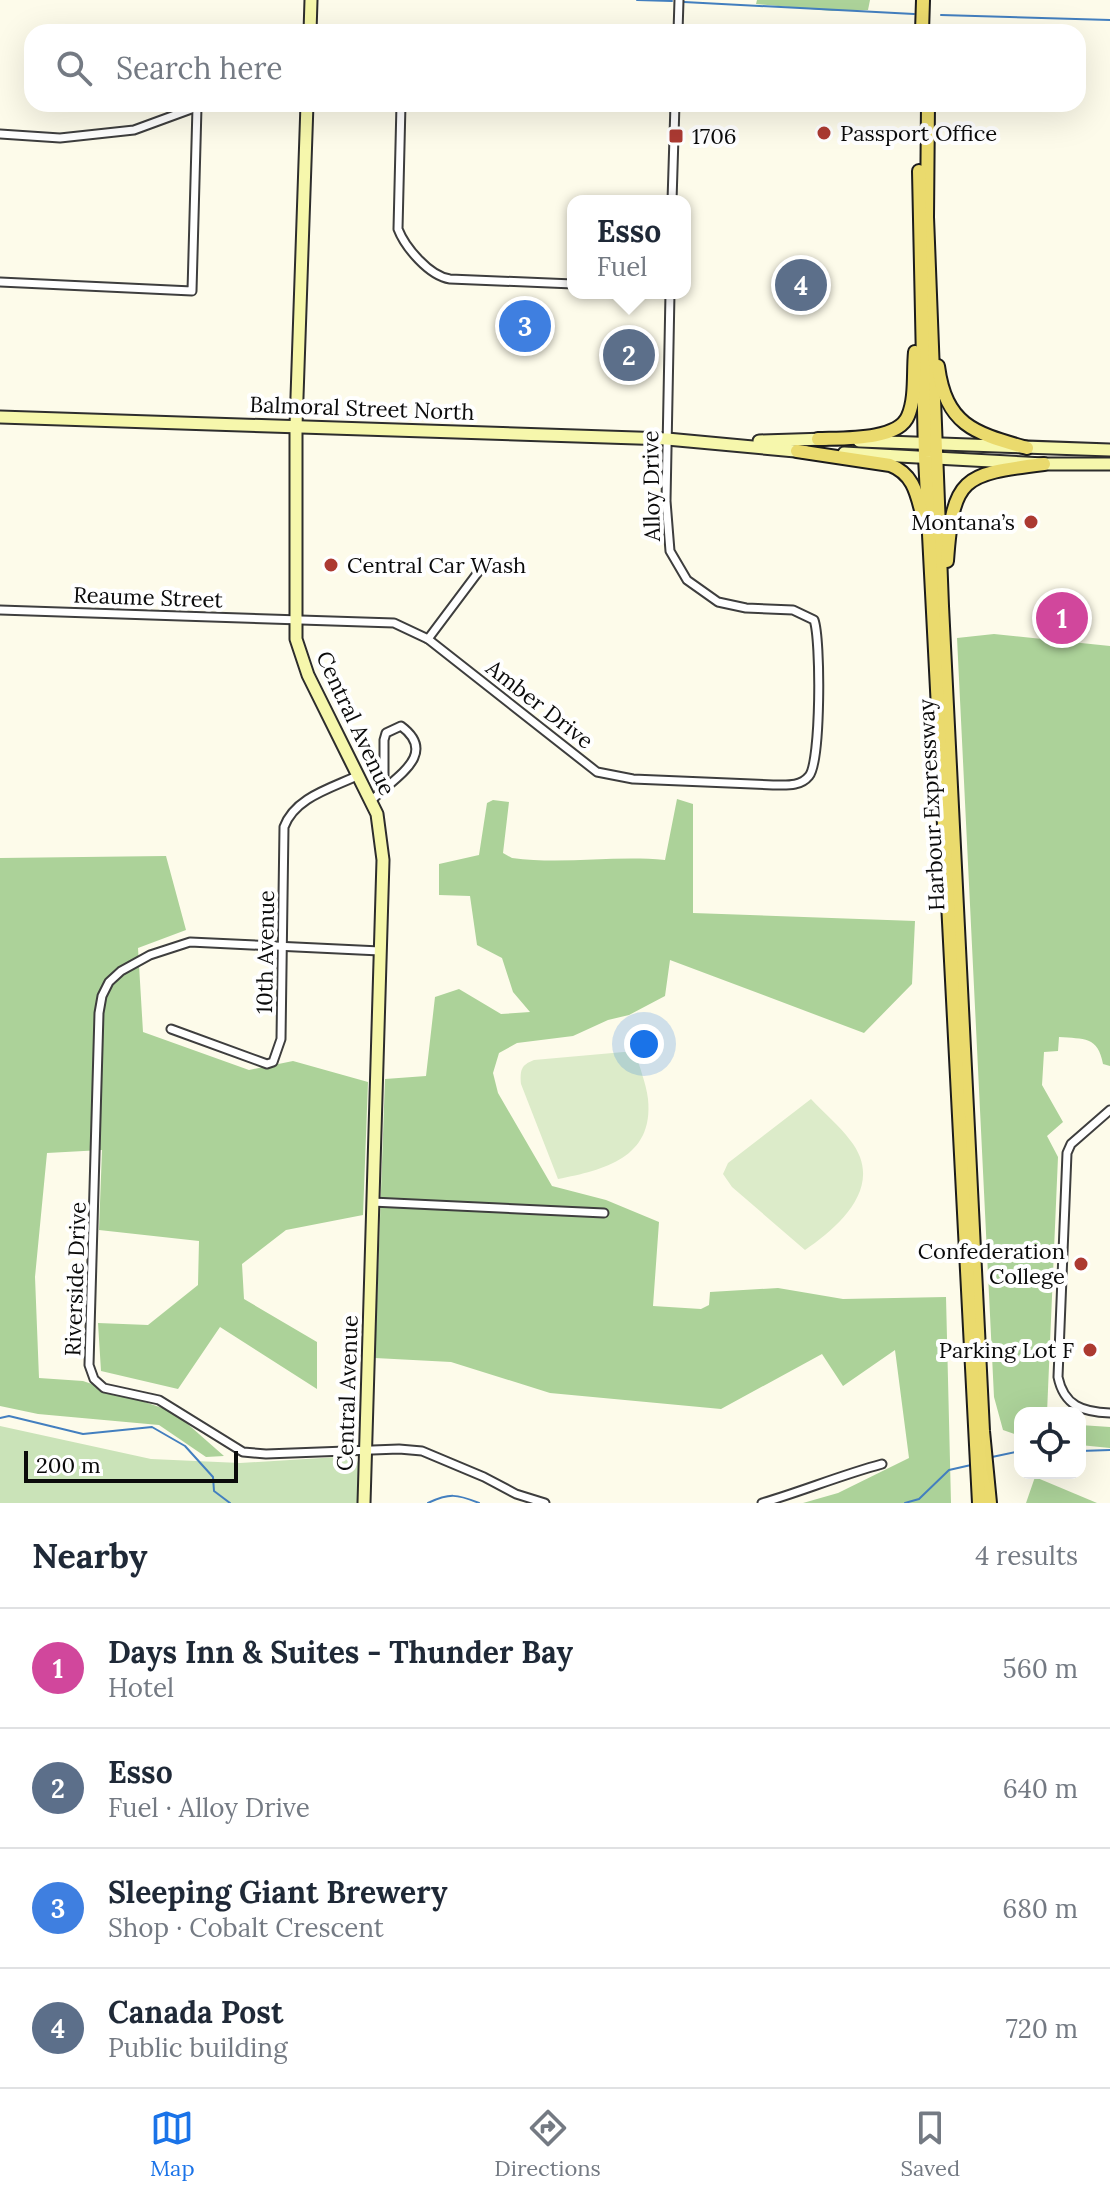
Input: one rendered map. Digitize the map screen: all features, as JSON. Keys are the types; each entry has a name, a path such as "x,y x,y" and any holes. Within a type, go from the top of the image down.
{"main road":[{"path":"310,24 311,0"},
{"path":"922,24 923,0"},
{"path":"930,0 930,24"},
{"name":"Central Avenue","path":"307,112 296,426 296,639 308,675 377,814 382,845 364,1503"},
{"name":"Harbour Expressway","path":"920,112 919,273 942,620 979,1434"},
{"name":"Harbour Expressway","path":"928,112 929,541 979,1434 983,1484 990,1503"},
{"path":"818,439 881,434 900,427 906,420 911,403 919,273"},
{"path":"929,294 939,373 956,417 980,434 1027,448"},
{"name":"Balmoral Street North","path":"0,417 667,439 797,451 1110,450"},
{"name":"Balmoral Street North","path":"722,442 818,439 1044,464 1110,463"},
{"path":"797,451 899,468 914,486 929,541"},
{"path":"942,620 950,518 959,493 984,474 1044,464"},
{"name":"Harbour Expressway","path":"979,1503 983,1484"}],"street":[{"path":"678,24 679,0"},
{"path":"0,134 60,138 134,130 182,112"},
{"path":"0,282 192,291 201,112"},
{"path":"401,112 398,229 406,243 433,273 450,279 567,284"},
{"path":"672,195 675,112"},
{"name":"Alloy Drive","path":"670,299 666,528 670,551 682,573 718,602 746,608 793,610 814,620 818,631 815,763 811,775 803,781 793,785 773,785"},
{"path":"428,639 485,563"},
{"name":"Reaume Street","path":"0,610 295,620"},
{"name":"Amber Drive","path":"295,620 394,623 410,629 428,639 597,772 633,779 773,785"},
{"path":"371,801 414,763 417,744 414,736 401,726 386,733 384,740 384,788"},
{"name":"10th Avenue","path":"171,1029 267,1064 273,1062 281,1039 285,946 284,827 290,812 359,775"},
{"name":"Riverside Drive","path":"380,951 190,942 150,955 121,971 109,982 102,996 89,1365 94,1379 104,1388 159,1400 243,1452 422,1451 516,1494 545,1503"},
{"path":"1110,1110 1071,1144 1067,1153 1058,1377 1063,1395 1070,1403 1089,1412 1110,1413"},
{"path":"372,1202 604,1213"},
{"path":"762,1503 882,1464"}],"green space":[{"path":"757,0 870,0 868,10 832,11 756,4"},
{"path":"994,634 1110,646 1110,1066 1103,1064 1098,1048 1083,1039 1059,1037 1058,1051 1044,1052 1042,1085 1063,1122 1047,1136 1058,1157 1047,1407 1014,1407 1014,1434 1003,1430 994,1397 957,638"},
{"path":"677,799 693,804 693,913 915,921 912,984 864,1033 670,960 665,996 629,1015 608,1020 573,1036 517,1043 499,1053 493,1073 498,1093 552,1186 606,1200 659,1222 653,1306 701,1309 709,1305 710,1292 778,1288 843,1299 946,1297 951,1503 803,1503 838,1493 909,1458 895,1350 843,1386 822,1354 721,1409 550,1393 451,1362 375,1358 385,1079 426,1076 435,997 459,989 501,1014 530,1012 513,992 502,958 477,945 470,896 439,895 439,864 479,855 487,803 493,800 509,802 503,853 512,858 550,861 665,860"},
{"path":"166,856 186,930 138,948 143,1032 249,1070 293,1061 368,1082 363,1215 286,1230 242,1264 244,1299 317,1342 317,1389 220,1327 178,1389 101,1371 98,1323 148,1325 198,1285 199,1241 99,1230 102,1150 47,1153 35,1277 39,1378 83,1381 174,1412 224,1456 206,1457 159,1425 38,1414 0,1406 0,858"},
{"path":"635,1051 648,1099 648,1119 643,1135 622,1158 592,1171 558,1179 521,1084 522,1069 534,1060"},
{"path":"811,1099 850,1140 860,1157 863,1173 861,1188 844,1217 805,1250 732,1187 723,1174 728,1163"},
{"path":"1086,1425 1110,1427 1110,1448 1086,1446"},
{"path":"0,1426 151,1459 240,1463 354,1456 360,1472 358,1503 0,1503"},
{"path":"1034,1479 1040,1479 1097,1503 1026,1503"}],"waterway":[{"path":"637,0 672,1"},
{"path":"684,2 914,14"},
{"path":"941,15 1110,20"},
{"path":"0,1418 9,1416 83,1434 152,1427 185,1446 213,1477 214,1491 230,1503"},
{"path":"1086,1451 1110,1450"},
{"path":"992,1457 1014,1452"},
{"path":"905,1503 919,1499 949,1470 971,1465"},
{"path":"428,1503 453,1496 479,1503"}],"place":[{"name":"Passport Office","path":"824,133"},
{"name":"1706","path":"676,136"},
{"name":"Canada Post","path":"801,285"},
{"name":"Sleeping Giant Brewery","path":"525,326"},
{"name":"Esso","path":"629,355"},
{"name":"Montana’s","path":"1031,522"},
{"name":"Central Car Wash","path":"331,565"},
{"name":"Days Inn & Suites - Thunder Bay","path":"1062,618"},
{"name":"Confederation College","path":"1081,1264"},
{"name":"Parking Lot F","path":"1090,1350"}]}
